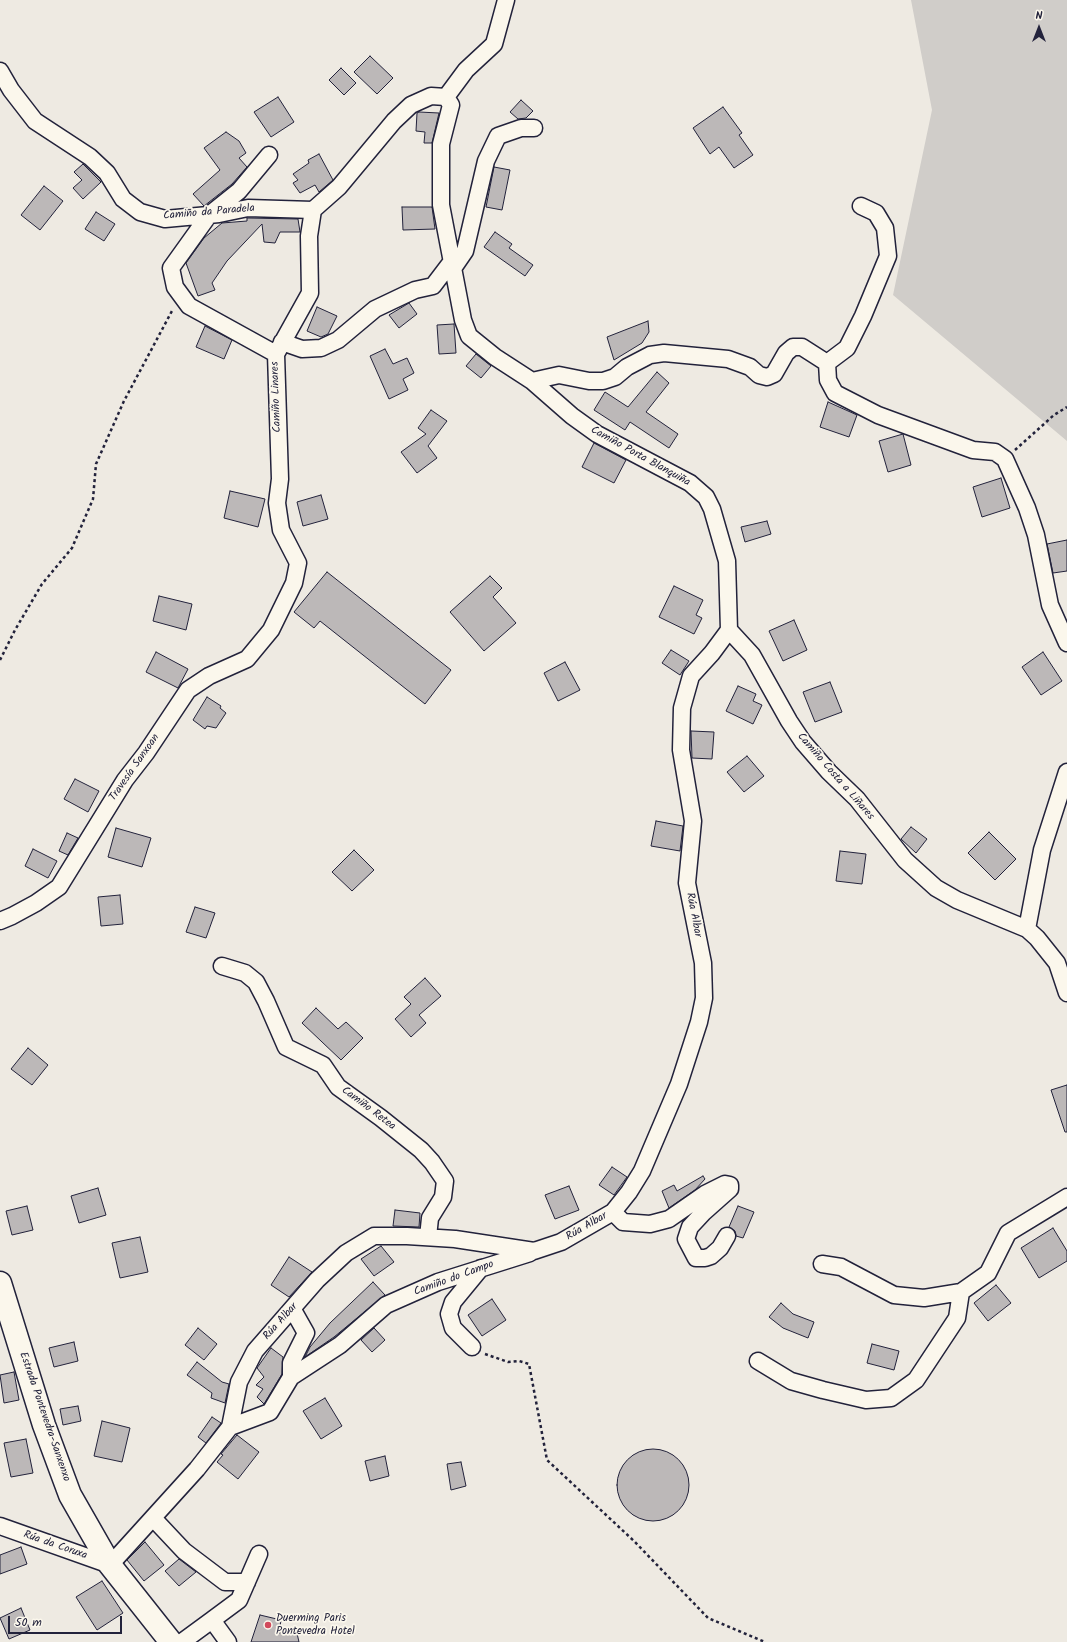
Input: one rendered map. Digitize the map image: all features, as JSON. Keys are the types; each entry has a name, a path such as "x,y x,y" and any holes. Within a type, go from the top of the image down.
{"main road":[{"name":"Estrada Pontevedra-Sanxenxo","path":"0,1284 44,1425 70,1495 110,1565 171,1642"}],"street":[{"path":"279,348 310,293 309,236 314,210 339,187 394,121 411,105 431,96 446,97 466,70 494,44 506,0"},
{"name":"Camiño da Paradela","path":"0,71 11,90 35,121 90,157 107,173 123,199 140,212 165,219 209,215 248,208 314,210"},
{"name":"Camiño Porta Blanquiña","path":"446,97 451,105 441,144 441,205 463,320 469,336 495,357 532,381 572,416 597,434 690,483 706,498 712,509 727,561 729,630"},
{"path":"268,155 239,191 209,215 171,268 175,287 189,306 279,348 321,348 338,340 375,309 415,290 432,286 465,251 486,161 498,136 521,128 534,128"},
{"path":"828,363 847,348 864,316 888,256 885,228 876,213 861,206"},
{"path":"532,381 559,375 589,381 603,381 615,377 627,367 650,355 664,354 728,359 750,367 759,375 767,376 774,374 786,353 793,347 802,347 828,363"},
{"name":"Camiño Linares","path":"247,659 271,630 294,583 298,563 281,530 277,503 280,479 279,348"},
{"path":"828,363 828,380 835,393 878,415 973,450 994,452 1005,459 1036,535 1050,605 1067,643"},
{"name":"Camiño Costa a Liñares","path":"729,630 752,655 803,742 829,772 857,799 905,860 936,888 957,900 1027,930 1037,938 1056,963 1067,993"},
{"name":"Rúa Albar","path":"110,1565 197,1469 230,1427 239,1382 255,1351 317,1280 346,1253 374,1236 428,1238 534,1251 561,1242 613,1212 629,1192 642,1171 679,1084 699,1022 704,998 703,963 687,883 693,821 681,750 682,708 691,676 712,653 729,630"},
{"name":"Travesía Sanxoan","path":"0,920 12,916 36,903 59,887 124,780 146,753 188,690 209,676 247,659"},
{"path":"1027,930 1042,850 1067,772"},
{"name":"Camiño Retea","path":"222,966 245,973 256,982 286,1047 323,1065 338,1087 381,1118 420,1150 432,1162 444,1180 443,1198 430,1218 428,1238"},
{"path":"613,1212 623,1222 650,1224 669,1219 705,1194 725,1184 730,1185 730,1189 690,1227 686,1240 696,1258 705,1258 712,1256 727,1236"},
{"path":"822,1264 841,1267 894,1295 924,1298 961,1292 988,1273 1008,1233 1067,1197"},
{"name":"Camiño do Campo","path":"230,1427 270,1412 291,1377 340,1345 386,1305 438,1282 534,1251"},
{"path":"472,1347 453,1328 449,1314 453,1302 481,1268"},
{"path":"758,1361 791,1381 866,1400 891,1398 916,1380 936,1351 957,1318 961,1292"},
{"path":"291,1377 291,1363 306,1333 292,1310"},
{"path":"153,1518 184,1550 225,1582 247,1582"},
{"name":"Rúa da Coruxa","path":"0,1526 110,1565"},
{"path":"182,1642 239,1600 259,1554"},
{"path":"212,1620 228,1642"}],"path":[{"path":"0,660 14,630 42,584 72,548 93,499 96,464 124,401 181,294"},
{"path":"1005,459 1054,415 1067,407"},
{"path":"472,1347 488,1356 508,1362 519,1361 529,1364 547,1460 634,1541 708,1618 765,1642"}],"shaded area":[{"path":"911,0 1067,0 1067,441 893,295 932,110"}],"building":[{"path":"370,56 393,78 377,94 354,72"},
{"path":"341,68 356,83 344,95 329,80"},
{"path":"278,97 294,122 271,137 254,112"},
{"path":"521,100 533,111 526,118 518,119 510,112"},
{"path":"723,107 742,133 739,135 753,155 734,168 719,147 710,154 693,128"},
{"path":"417,113 439,113 432,143 424,143 425,132 416,131"},
{"path":"226,132 239,141 246,153 239,158 247,167 232,184 204,206 193,194 220,170 204,148"},
{"path":"319,154 333,180 319,192 315,185 300,193 293,183 298,180 293,174 309,163 308,160"},
{"path":"83,164 101,182 83,199 73,188 82,180 74,172"},
{"path":"494,167 510,170 502,210 486,207"},
{"path":"44,186 63,201 40,230 21,215"},
{"path":"402,207 432,207 435,229 403,230"},
{"path":"96,212 115,224 104,241 85,229"},
{"path":"247,218 298,219 300,232 280,232 275,243 264,242 262,224 227,261 212,283 215,290 198,296 186,263 204,238 222,223 247,221"},
{"path":"495,232 512,244 509,248 533,265 525,276 484,247"},
{"path":"409,303 417,314 399,328 389,315"},
{"path":"317,307 337,316 328,334 321,337 307,331"},
{"path":"648,321 649,332 642,343 614,360 607,337"},
{"path":"454,324 456,353 439,354 437,325"},
{"path":"205,326 232,340 224,359 196,347"},
{"path":"385,349 393,364 407,358 414,373 403,379 408,390 389,399 370,356"},
{"path":"476,354 491,366 481,378 466,366"},
{"path":"657,372 669,383 646,412 678,434 669,448 630,422 625,430 594,410 605,392 628,407"},
{"path":"828,402 857,415 849,437 820,427"},
{"path":"431,410 447,421 428,446 437,458 417,473 401,452 426,434 418,428"},
{"path":"903,434 911,465 888,472 879,441"},
{"path":"594,443 626,460 614,483 582,467"},
{"path":"1001,478 1010,508 982,517 973,487"},
{"path":"230,491 265,499 258,527 224,518"},
{"path":"321,495 328,519 303,526 297,502"},
{"path":"767,521 771,534 745,542 741,527"},
{"path":"1067,540 1067,571 1053,573 1047,544"},
{"path":"327,572 451,670 425,704 320,621 314,628 294,612"},
{"path":"490,576 502,588 493,597 516,623 484,651 450,612"},
{"path":"674,586 703,600 696,615 702,618 694,634 659,617"},
{"path":"159,596 192,604 186,630 153,621"},
{"path":"794,620 807,650 783,661 769,631"},
{"path":"671,650 689,661 680,675 662,663"},
{"path":"156,652 188,669 178,688 146,672"},
{"path":"1043,652 1062,681 1041,695 1022,667"},
{"path":"565,662 580,690 558,701 544,673"},
{"path":"830,682 842,712 815,722 803,692"},
{"path":"738,686 756,694 753,701 762,705 753,724 726,711"},
{"path":"207,697 221,706 220,708 226,713 216,728 207,726 205,729 193,720"},
{"path":"691,731 714,732 712,759 692,758"},
{"path":"747,756 764,776 744,792 727,772"},
{"path":"75,779 99,791 88,812 64,799"},
{"path":"656,821 683,826 680,851 651,846"},
{"path":"911,827 927,839 916,853 901,839"},
{"path":"116,828 151,838 142,867 108,857"},
{"path":"989,832 1016,859 995,880 968,853"},
{"path":"67,833 78,838 68,855 59,851"},
{"path":"33,849 57,861 48,878 25,866"},
{"path":"354,850 374,870 352,891 332,872"},
{"path":"840,851 866,854 862,884 836,881"},
{"path":"120,895 123,924 101,926 98,897"},
{"path":"195,907 215,913 206,938 186,932"},
{"path":"425,978 441,996 419,1015 426,1023 411,1037 395,1019 411,1004 404,997"},
{"path":"316,1008 338,1029 346,1022 363,1038 341,1060 302,1023"},
{"path":"28,1048 48,1065 32,1085 11,1069"},
{"path":"1067,1085 1067,1132 1065,1132 1051,1090"},
{"path":"612,1167 627,1177 614,1195 599,1185"},
{"path":"703,1176 705,1179 695,1190 669,1208 662,1191 674,1185 677,1191"},
{"path":"569,1186 579,1210 555,1219 545,1195"},
{"path":"98,1188 106,1215 79,1223 71,1196"},
{"path":"27,1206 33,1230 12,1235 6,1211"},
{"path":"738,1206 754,1212 743,1238 736,1236 735,1231 729,1227"},
{"path":"395,1210 420,1213 419,1227 393,1226"},
{"path":"1053,1228 1067,1251 1067,1261 1039,1278 1021,1248"},
{"path":"140,1237 148,1272 120,1278 112,1243"},
{"path":"381,1246 394,1262 374,1276 361,1259"},
{"path":"289,1257 312,1272 289,1297 271,1285"},
{"path":"373,1282 385,1295 334,1337 305,1357 310,1347 330,1323"},
{"path":"996,1285 1011,1303 988,1321 974,1303"},
{"path":"492,1299 506,1320 482,1336 468,1315"},
{"path":"781,1303 793,1314 814,1322 808,1338 783,1328 769,1317"},
{"path":"198,1328 217,1344 204,1360 185,1345"},
{"path":"374,1328 385,1340 372,1352 361,1340"},
{"path":"74,1342 78,1361 54,1367 49,1348"},
{"path":"872,1344 899,1351 894,1370 867,1363"},
{"path":"271,1348 283,1357 282,1374 264,1404 257,1397 263,1389 256,1385 264,1377 257,1368"},
{"path":"197,1362 222,1382 229,1384 225,1403 211,1398 212,1393 187,1375"},
{"path":"14,1372 19,1400 4,1403 0,1375"},
{"path":"325,1398 342,1426 321,1439 303,1411"},
{"path":"78,1406 81,1421 63,1425 60,1409"},
{"path":"212,1417 221,1423 206,1443 198,1437"},
{"path":"102,1421 130,1428 122,1462 94,1456"},
{"path":"237,1435 259,1452 238,1479 217,1462 223,1455 221,1454"},
{"path":"26,1439 33,1473 11,1477 4,1443"},
{"path":"653,1449 673,1455 683,1465 689,1485 683,1505 673,1515 653,1521 633,1515 623,1505 617,1485 623,1465 633,1455"},
{"path":"385,1456 389,1476 370,1481 365,1461"},
{"path":"461,1462 466,1486 451,1490 447,1464"},
{"path":"145,1542 164,1565 144,1581 127,1560"},
{"path":"21,1547 27,1564 0,1574 0,1555"},
{"path":"179,1559 196,1572 179,1586 165,1571"},
{"path":"102,1581 123,1613 97,1630 76,1597"},
{"path":"21,1608 30,1630 9,1639 0,1618"},
{"name":"Duerming Paris Pontevedra Hotel","path":"260,1615 281,1620 279,1633 296,1629 299,1642 251,1642"}],"place":[{"name":"Duerming Paris Pontevedra Hotel","path":"268,1625"}]}
